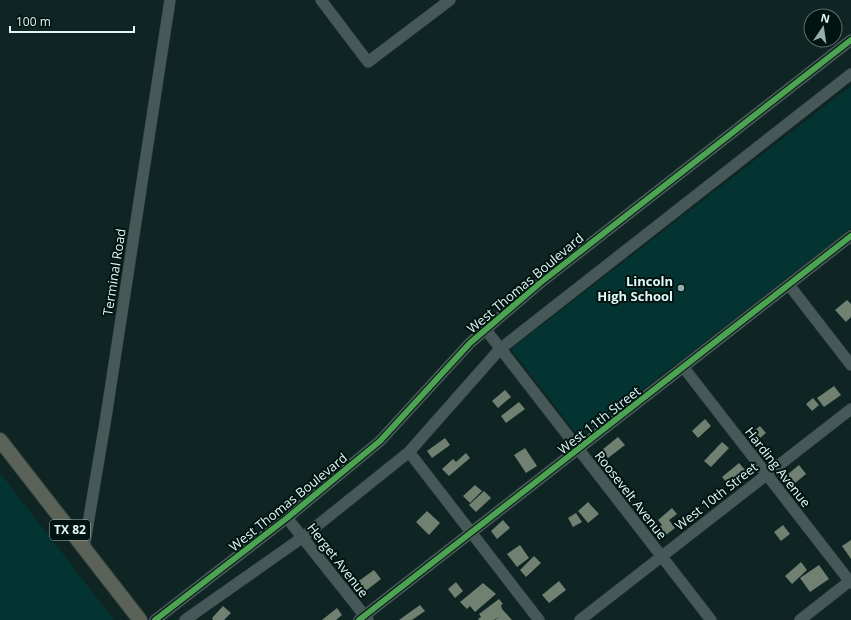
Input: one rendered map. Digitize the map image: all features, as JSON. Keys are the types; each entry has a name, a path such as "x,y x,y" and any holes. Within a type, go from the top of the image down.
{"main road":[{"name":"TX 82","path":"0,440 140,620"}],"street":[{"name":"Terminal Road","path":"84,548 106,417 170,0"},
{"path":"321,0 368,62 450,0"},
{"name":"West Thomas Boulevard","path":"155,620 287,518 380,441 470,343 540,283 851,40"},
{"path":"185,620 303,537 409,452 500,349 851,74"},
{"name":"West 11th Street","path":"364,619 472,532 684,368 851,236"},
{"path":"789,285 851,365"},
{"name":"Roosevelt Avenue","path":"486,330 711,620"},
{"name":"Harding Avenue","path":"684,368 851,582"},
{"name":"West 10th Street","path":"580,620 851,409"},
{"path":"409,452 540,620"},
{"name":"Herget Avenue","path":"287,518 303,537 364,619"},
{"path":"800,620 851,582"}],"shaded area":[{"name":"Lincoln High School","path":"851,86 851,228 580,438 511,349"},
{"path":"0,473 114,620 0,620"}],"building":[{"path":"847,300 851,304 851,317 846,322 835,310"},
{"path":"834,386 841,395 824,407 817,398"},
{"path":"505,390 511,397 498,408 492,401"},
{"path":"813,398 819,405 812,411 806,404"},
{"path":"519,402 525,409 506,423 501,416"},
{"path":"705,419 711,426 698,438 692,431"},
{"path":"760,426 766,433 754,443 748,436"},
{"path":"618,437 625,445 608,458 602,450"},
{"path":"445,438 450,445 432,458 427,451"},
{"path":"722,442 729,448 711,467 704,461"},
{"path":"525,448 537,466 526,473 514,455"},
{"path":"466,453 470,458 449,476 442,469 453,459 456,462"},
{"path":"739,463 745,470 729,485 722,477"},
{"path":"799,465 806,474 789,488 782,479"},
{"path":"475,485 482,491 470,503 463,496"},
{"path":"484,491 491,498 476,512 469,505"},
{"path":"588,502 599,514 588,523 578,511"},
{"path":"672,508 677,514 669,520 675,528 662,538 656,530 662,525 658,520"},
{"path":"427,511 440,523 429,535 416,522"},
{"path":"576,513 582,522 573,527 568,518"},
{"path":"503,520 510,528 497,539 491,531"},
{"path":"783,525 790,534 781,541 774,532"},
{"path":"851,540 851,559 842,546"},
{"path":"520,545 529,558 517,567 507,554"},
{"path":"534,556 541,563 526,577 520,570"},
{"path":"801,562 807,570 792,584 785,576"},
{"path":"819,565 829,579 810,592 800,578"},
{"path":"374,570 381,579 363,593 356,583"},
{"path":"559,581 566,590 549,603 542,595"},
{"path":"456,582 463,591 455,598 448,589"},
{"path":"483,583 496,594 475,612 470,606 467,609 460,602"},
{"path":"499,599 503,604 501,605 502,609 512,620 495,620 500,616 494,620 478,619 481,617 479,614"},
{"path":"420,605 425,611 412,620 399,620"},
{"path":"223,606 231,613 224,620 213,620 212,618"},
{"path":"337,608 342,615 336,620 322,620"}],"cycle path":[{"path":"155,620 287,518 380,441 470,343 540,283 851,40"},
{"path":"359,620 851,236"}],"place":[{"name":"Lincoln High School","path":"681,288"}]}
